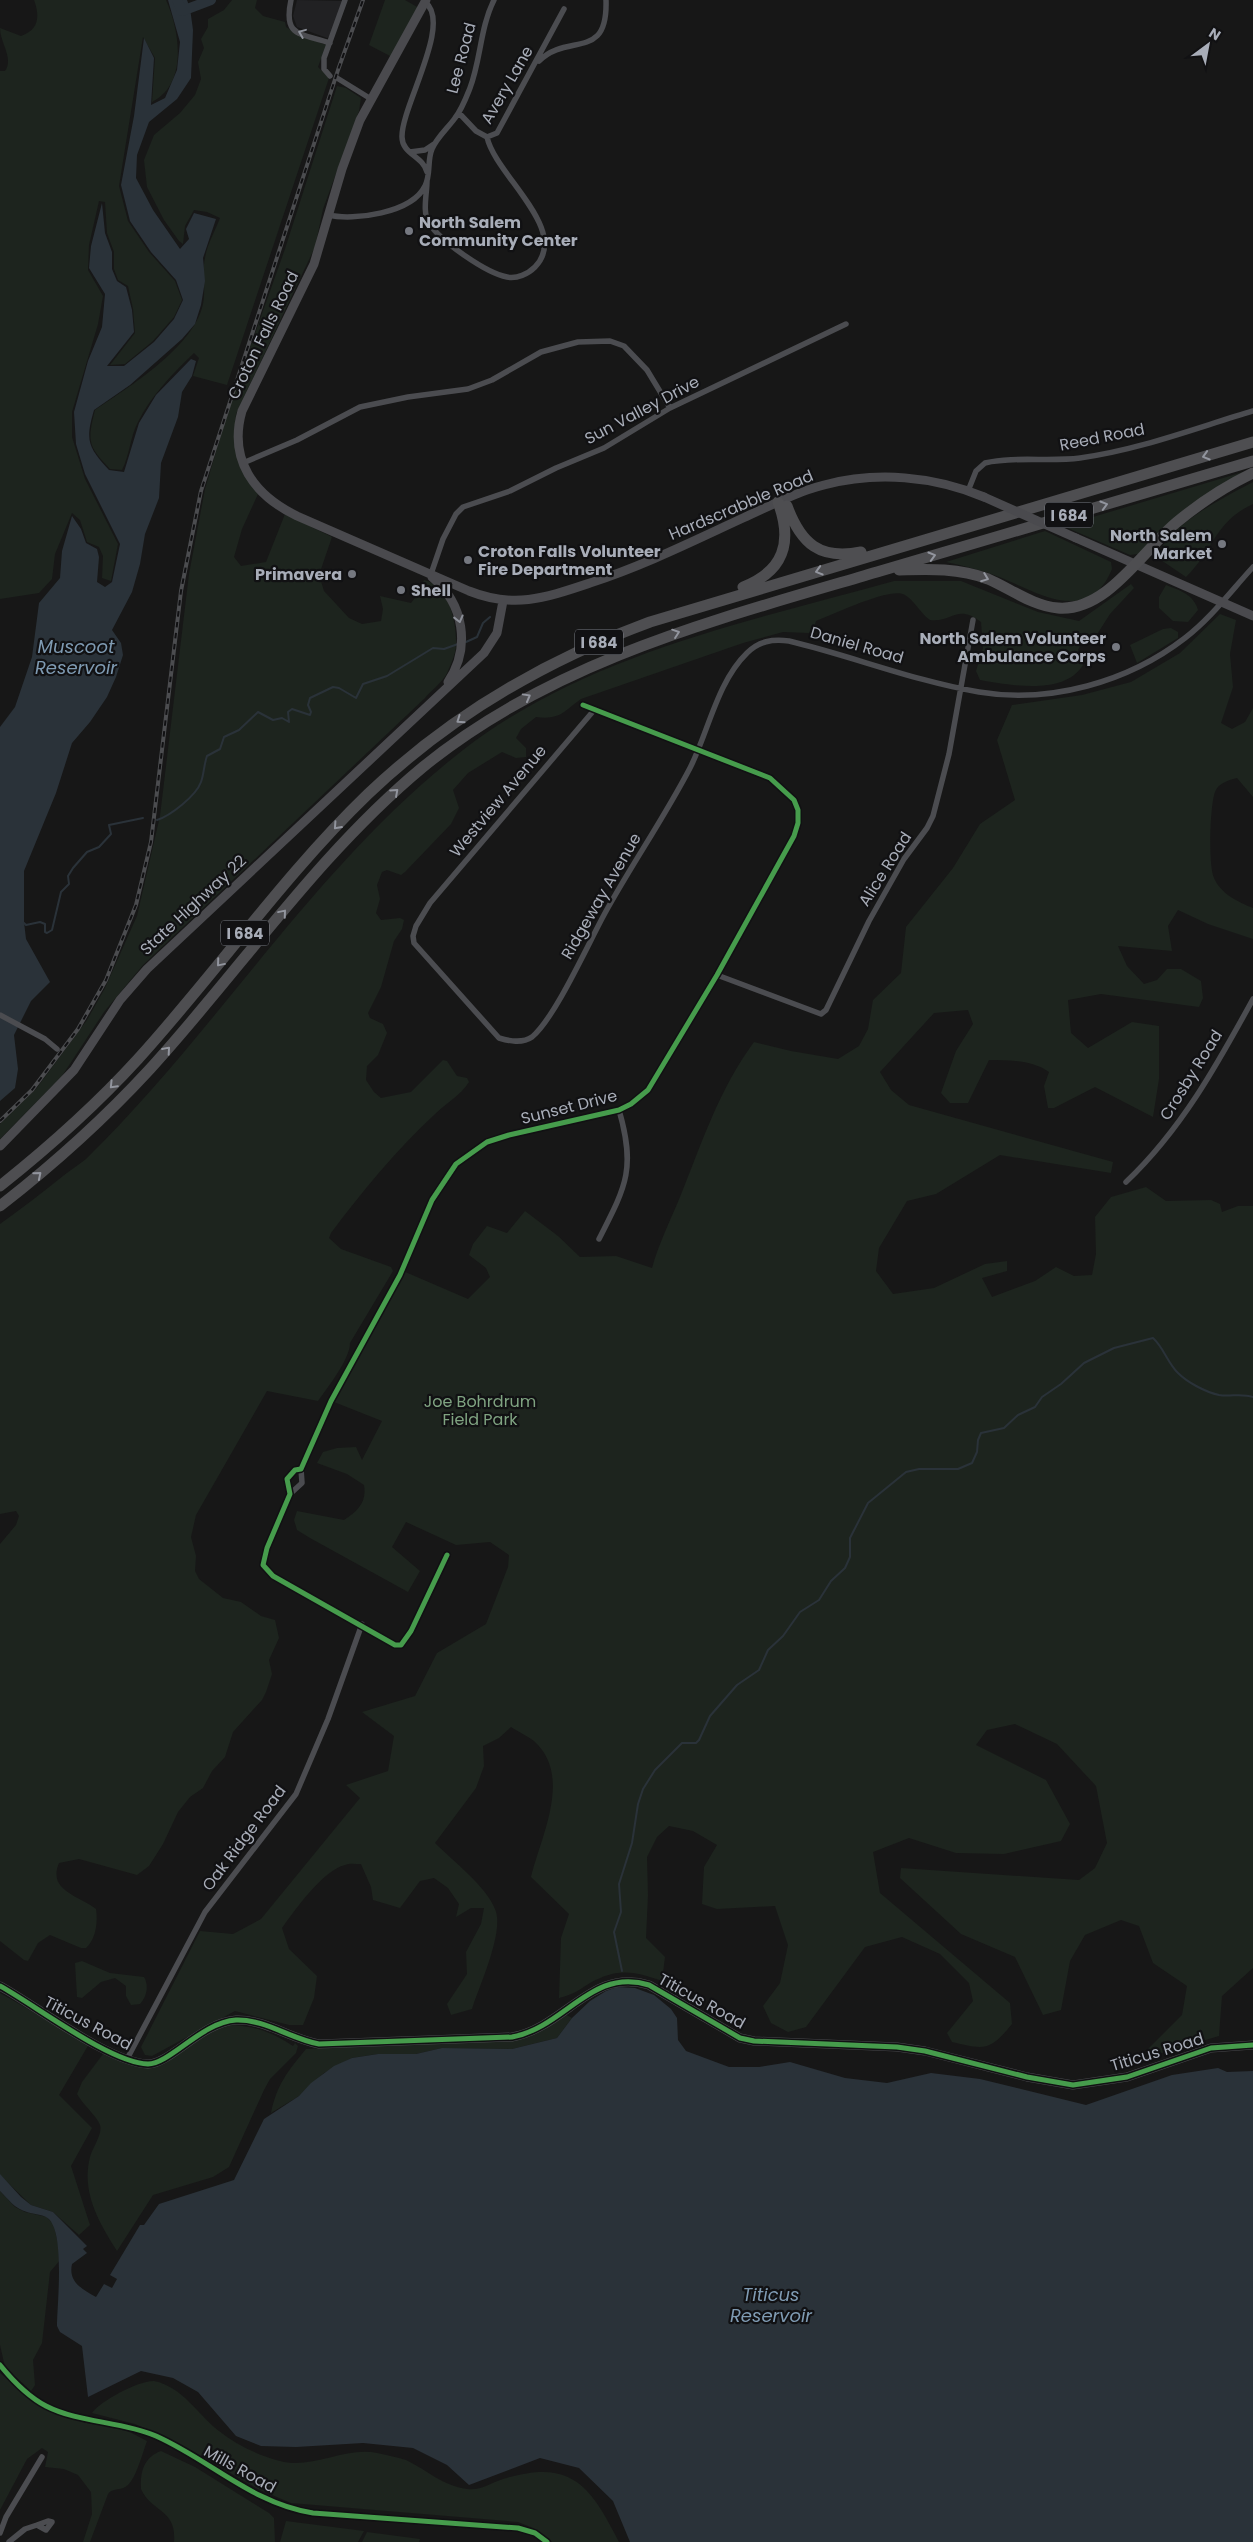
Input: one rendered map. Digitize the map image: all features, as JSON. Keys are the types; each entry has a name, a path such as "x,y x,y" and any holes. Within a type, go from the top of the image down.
{"highway":[{"name":"I 684","path":"0,1186 61,1135 126,1072 336,827 400,766 483,704 554,662 630,629 704,605 1253,442"},
{"name":"I 684","path":"0,1206 66,1152 119,1101 179,1036 351,834 395,792 459,740 528,697 598,662 701,625 1253,461"},
{"path":"885,570 943,569 968,573 990,580 1041,604 1064,608 1086,604 1103,595 1164,532 1190,511 1219,491 1253,473"},
{"path":"782,501 797,530 815,547 830,554 866,551 883,552"},
{"path":"704,605 718,596 759,580 773,568 782,555 785,540 782,501"}],"main road":[{"name":"Croton Falls Road","path":"425,1 371,99 354,135 308,278 242,411 237,437 243,463 258,487 278,506 472,592 502,601"},
{"name":"Hardscrabble Road","path":"502,601 539,598 613,575 823,485 876,477 916,479 968,491 1253,616"},
{"path":"420,568 448,592 459,618 462,634 459,659 453,674 428,704"},
{"path":"428,704 490,646 497,633 502,601"},
{"name":"State Highway 22","path":"0,1146 74,1070 120,1000 147,969 428,704"},
{"name":"Titicus Road","path":"0,1986 101,2047 137,2063 151,2064 164,2058 212,2026 236,2020 259,2023 302,2040 319,2044 512,2037 529,2034 604,1985 616,1981 634,1980 649,1985 740,2038 754,2041 897,2047 926,2051 1027,2077 1073,2085 1127,2077 1211,2048 1253,2045"}],"street":[{"path":"291,0 287,17 293,29 330,43"},
{"path":"330,76 326,73 324,64 345,0"},
{"name":"Lee Road","path":"487,137 493,156 540,224 544,240 543,254 532,270 520,276 506,277 478,263 448,242 433,227 427,217 427,178 431,151 459,113 473,79 481,50 483,28 494,0"},
{"path":"536,64 556,49 581,45 595,39 603,26 606,0"},
{"path":"328,215 354,218 386,211 413,198 423,189 427,178 423,163 408,151 403,143 403,127 433,30 431,9 425,1"},
{"name":"Avery Lane","path":"459,113 476,131 487,137 493,136 500,129 564,9"},
{"path":"337,78 371,99"},
{"path":"408,151 425,150 437,141"},
{"name":"Sun Valley Drive","path":"431,574 442,541 456,514 463,507 510,491 556,468 604,448 670,408 846,324"},
{"path":"243,463 297,440 360,407 414,396 468,389 492,380 542,352 578,342 610,341 624,346 648,370 670,408"},
{"name":"Reed Road","path":"968,491 976,471 985,464 1062,460 1108,453 1253,411"},
{"name":"Daniel Road","path":"697,749 729,679 740,660 753,648 770,640 789,641 806,645 960,688 1000,694 1040,694 1096,683 1135,669 1170,649 1186,637 1222,602 1253,567"},
{"name":"Alice Road","path":"717,975 805,1010 821,1014 826,1010 873,913 904,859 927,828 933,816 949,754 973,620"},
{"name":"Sunset Drive","path":"362,1624 268,1572 263,1565 263,1560 290,1494 287,1480 295,1470 301,1469 331,1401 400,1275 432,1200 456,1164 487,1142 520,1132 618,1110 631,1104 648,1090 717,975 786,852 798,822 798,810 794,800 770,778 583,705"},
{"name":"Westview Avenue","path":"514,1041 499,1038 414,943 413,936 423,912 595,709"},
{"name":"Ridgeway Avenue","path":"514,1041 531,1037 560,999 606,910 690,767 697,749"},
{"name":"Crosby Road","path":"1126,1182 1159,1148 1187,1113 1253,999"},
{"path":"0,1015 57,1049"},
{"path":"599,1239 620,1198 626,1179 629,1152 618,1110"},
{"path":"290,1494 302,1483 301,1469"},
{"path":"362,1624 395,1645 402,1645 411,1631 447,1555"},
{"name":"Oak Ridge Road","path":"127,2059 205,1912 291,1803 297,1792 328,1719 362,1624"},
{"name":"Mills Road","path":"0,2366 28,2395 46,2406 63,2413 137,2429 157,2437 256,2495 280,2506 313,2513 518,2528 535,2533 547,2542"},
{"path":"0,2533 6,2517 42,2457"},
{"path":"9,2542 25,2529 37,2525"}],"shaded area":[{"path":"297,0 343,1 331,36 327,38 297,27 293,16"}],"green space":[{"path":"34,0 166,0 175,26 178,56 176,70 164,94 152,102 155,58 143,37 119,186 128,221 149,252 175,281 182,300 174,317 153,341 125,364 110,365 135,333 133,309 128,286 118,280 114,269 114,252 107,233 105,202 99,201 89,245 88,270 103,296 98,324 72,412 72,437 85,479 118,544 111,581 102,578 103,556 99,547 87,542 80,520 72,513 55,554 52,579 39,593 0,599 0,71 5,71 8,61 0,28 21,36 31,30 35,26 37,17"},
{"path":"232,0 257,0 255,8 263,16 285,22 286,27 299,35 326,45 318,67 329,78 227,385 193,376 199,358 194,353 149,403 135,428 122,470 110,469 97,455 91,443 90,437 95,410 142,378 174,350 197,320 203,304 205,258 209,243 220,218 207,212 194,210 185,226 183,244 179,241 164,220 147,187 144,160 154,135 180,113 195,95 201,79 198,62 204,48 201,39 208,27 208,19 224,10"},
{"path":"385,0 405,0 419,8 392,57 369,45"},
{"path":"337,86 346,88 361,98 359,111 323,209 315,247 236,414 235,448 237,457 258,494 242,529 234,557 241,566 266,562 285,514 332,537 319,575 324,591 349,618 362,624 381,621 383,609 380,596 411,603 418,594 424,580 433,583 445,597 453,616 456,636 454,656 446,675 425,698 143,965 104,1012 62,1076 0,1139 0,1124 36,1089 87,1020 105,988 137,916 160,816 189,574 205,489 231,401 285,249"},
{"path":"1253,469 1138,554 1130,555 1063,526"},
{"path":"1253,482 1253,504 1230,519 1186,577 1158,558 1162,547 1183,525 1213,504"},
{"path":"1045,531 1111,562 1112,569 1102,586 1090,596 1077,601 1063,600 1047,597 988,573 946,562"},
{"path":"894,581 961,581 1038,612 1079,621 1131,584 1134,588 1110,614 1096,636 1080,646 1078,650 1083,665 1074,675 1050,685 1021,686 980,680 976,671 983,648 981,622 966,614 930,620 909,598 898,593 875,598 816,621 813,630 809,633 783,632 743,643 581,699 561,714 544,718 536,717 521,729 516,738 526,748 526,757 516,758 502,752 468,773 453,790 459,808 451,824 401,875 387,870 382,872 377,885 380,899 376,913 381,920 400,918 404,920 402,929 394,941 381,987 368,1013 370,1018 383,1024 387,1033 378,1055 367,1066 366,1080 374,1092 381,1098 411,1092 443,1060 447,1061 457,1076 467,1078 469,1082 420,1128 393,1157 331,1233 329,1238 341,1249 391,1267 393,1271 350,1343 349,1350 338,1373 318,1401 267,1391 196,1515 191,1537 196,1556 195,1571 199,1579 223,1598 241,1602 261,1616 275,1620 279,1638 269,1660 272,1674 262,1700 233,1732 225,1757 212,1771 203,1788 190,1797 178,1812 163,1844 149,1866 137,1875 79,1859 59,1863 56,1872 57,1880 61,1886 67,1892 96,1909 97,1919 94,1935 86,1948 81,1948 50,1935 38,1943 28,1961 24,1960 0,1941 0,1544 16,1525 19,1516 16,1511 0,1514 0,1224 86,1159 134,1109 360,844 410,795 463,750 511,717 562,689 615,665 726,627"},
{"path":"1166,585 1186,594 1196,605 1198,610 1188,622 1173,621 1159,608 1159,597"},
{"name":"Joe Bohrdrum Field Park","path":"1220,614 1236,620 1230,654 1233,687 1221,723 1232,729 1245,722 1253,708 1253,797 1237,778 1224,782 1216,789 1211,821 1210,849 1212,871 1217,884 1225,893 1253,908 1253,939 1208,924 1178,910 1168,926 1172,951 1118,946 1127,966 1144,984 1157,980 1167,969 1181,969 1201,981 1203,998 1199,1007 1101,994 1068,1000 1071,1033 1088,1048 1132,1022 1159,1026 1159,1079 1153,1117 1095,1087 1054,1108 1048,1108 1044,1086 1049,1072 1036,1065 1013,1061 989,1060 968,1103 950,1103 941,1093 956,1051 973,1024 968,1010 934,1013 880,1072 891,1090 909,1105 1113,1162 1111,1173 1000,1155 936,1194 907,1201 879,1248 876,1271 893,1294 934,1288 985,1264 1007,1261 1007,1271 982,1278 992,1297 1035,1281 1056,1267 1074,1276 1092,1275 1096,1254 1095,1217 1111,1197 1146,1187 1166,1201 1211,1200 1220,1204 1222,1212 1238,1206 1253,1206 1253,1968 1222,1996 1219,2036 1151,2056 1148,2049 1182,2015 1187,1986 1153,1963 1139,1926 1121,1920 1085,1935 1070,1961 1061,2010 1043,2015 1015,1957 961,1934 900,1878 901,1868 1079,1880 1095,1868 1107,1843 1096,1786 1057,1744 1015,1724 987,1730 976,1745 1046,1780 1070,1824 1061,1841 1004,1854 956,1853 909,1838 873,1852 880,1893 1010,2003 1012,2024 992,2044 980,2047 952,2042 947,2033 973,2001 969,1983 940,1954 902,1937 865,1947 806,2027 788,2032 771,2023 763,2006 780,1983 788,1945 775,1906 717,1909 702,1904 704,1867 717,1845 693,1831 669,1826 657,1837 647,1857 646,1938 665,1957 662,1981 634,1973 617,1973 600,1978 572,1994 559,1998 561,1938 569,1914 531,1877 551,1807 553,1789 551,1771 545,1755 534,1741 511,1727 499,1738 483,1746 484,1766 476,1788 435,1843 468,1874 491,1900 495,1909 497,1931 472,2009 451,2015 447,2004 467,1974 466,1952 481,1924 484,1908 471,1908 456,1917 459,1904 448,1888 434,1878 420,1881 400,1908 373,1900 371,1887 361,1864 348,1864 337,1868 319,1882 282,1928 289,1949 317,1976 314,1998 303,2025 289,2025 235,2011 152,2056 145,2055 141,2047 200,1931 233,1934 261,1919 360,1798 346,1785 388,1771 394,1736 362,1712 415,1696 437,1653 486,1624 508,1567 509,1555 490,1542 456,1545 406,1522 392,1547 420,1571 408,1592 297,1530 294,1520 297,1511 344,1520 363,1501 364,1485 347,1474 317,1463 323,1452 337,1448 356,1447 362,1460 382,1421 334,1402 403,1271 468,1299 490,1277 486,1268 469,1255 473,1244 487,1226 507,1233 525,1211 558,1236 580,1257 616,1256 652,1268 661,1241 721,1097 754,1042 838,1059 859,1046 868,1029 873,1000 901,973 906,927 953,868 980,824 1015,800 997,740 1012,705 1082,695 1131,682 1180,653"},
{"path":"1171,628 1178,632 1178,638 1137,663 1130,645 1163,629"},
{"path":"82,1961 110,1973 144,1977 147,1987 146,1994 140,2004 131,2005 126,1996 126,1986 115,1978 101,1982 82,1998 77,1997 75,1963"},
{"path":"0,1993 89,2044 59,2095 92,2128 71,2166 90,2225 79,2235 53,2212 31,2205 2,2177 0,2180"},
{"path":"565,2014 572,2018 557,2038 512,2049 442,2048 416,2054 378,2054 352,2058 324,2073 299,2096 271,2113 276,2094 284,2078 306,2049 501,2040"},
{"path":"232,2025 264,2031 293,2046 295,2043 298,2046 296,2053 270,2079 229,2167 213,2177 153,2195 117,2251 98,2218 90,2195 88,2170 90,2157 101,2129 96,2118 77,2094 82,2082 103,2054 146,2067 216,2029"},
{"path":"0,2191 15,2207 25,2212 47,2217 54,2225 61,2259 50,2272 42,2343 33,2360 35,2385 31,2391 5,2367 0,2345"},
{"path":"0,2373 32,2399 63,2416 86,2423 118,2426 147,2441 131,2482 126,2487 112,2490 108,2494 90,2542 83,2542 92,2514 91,2492 78,2475 64,2469 45,2467 48,2452 42,2448 27,2459 0,2510"},
{"path":"154,2381 164,2384 182,2395 211,2424 233,2441 256,2453 280,2461 304,2463 353,2453 377,2453 406,2460 450,2485 467,2489 481,2488 503,2479 526,2473 546,2472 562,2475 576,2481 587,2491 598,2505 619,2542 552,2542 533,2528 518,2522 291,2503 258,2489 180,2444 135,2424 92,2413 96,2408 121,2392 140,2384"},
{"path":"161,2451 195,2467 269,2513 274,2518 275,2542 174,2542 172,2523 163,2512 151,2503 141,2489 141,2477 144,2466 151,2457"},
{"path":"286,2521 364,2531 358,2542 280,2542"},
{"path":"367,2532 420,2539 419,2542 362,2542"}],"water":[{"name":"Muscoot Reservoir","path":"168,0 187,0 190,8 193,30 191,78 177,99 149,122 137,155 136,178 153,210 180,249 189,239 186,229 194,213 216,219 203,258 205,281 201,305 195,324 182,339 130,385 94,410 89,437 90,443 109,470 124,472 139,423 156,395 191,359 196,361 192,376 182,392 178,417 161,463 159,498 145,534 140,564 132,592 112,630 121,643 123,655 116,677 107,697 90,722 72,743 56,793 24,871 26,939 50,982 31,1001 14,1035 18,1069 15,1088 0,1101 0,727 15,707 32,657 39,603 60,578 62,551 72,516 81,529 86,543 97,549 99,557 97,582 105,587 112,582 120,544 85,474 76,444 74,412 88,361 102,327 105,294 89,268 91,246 102,203 105,233 112,252 112,269 117,281 126,287 132,310 134,332 107,366 124,366 154,342 174,319 183,300 176,280 151,252 130,221 121,185 134,116 144,38 154,58 151,105 165,98 177,70 180,42"},
{"name":"Titicus Reservoir","path":"617,1987 635,1988 654,1995 671,2009 677,2018 678,2040 686,2051 729,2067 759,2067 790,2062 845,2078 887,2083 931,2073 980,2079 1086,2105 1172,2075 1218,2068 1227,2072 1253,2071 1253,2542 630,2542 613,2501 579,2468 540,2458 469,2485 447,2465 413,2448 363,2443 296,2447 261,2446 236,2436 198,2392 173,2378 141,2371 88,2397 82,2346 60,2332 57,2326 59,2267 56,2235 52,2224 46,2217 23,2211 12,2203 0,2191 0,2174 31,2205 53,2212 87,2246 83,2249 87,2253 72,2264 72,2276 81,2288 96,2297 104,2284 112,2288 117,2279 110,2275 140,2225 144,2225 159,2204 234,2180 264,2119 299,2096 311,2083 334,2066 352,2058 378,2054 416,2054 442,2048 512,2049 557,2038 572,2018 590,2001 606,1991"}],"waterway":[{"path":"177,0 182,11 211,0"},
{"path":"466,642 477,637 483,623 490,617"},
{"path":"157,820 175,810 194,793 201,782 207,756 220,749 224,737 239,730 258,712 273,720 282,718 289,722 288,712 292,709 310,715 311,712 308,705 310,698 333,687 339,688 356,698 363,684 387,676 433,648 444,649 458,644"},
{"path":"24,923 26,925 40,922 45,924 45,932 47,933 52,930 61,892 69,884 68,876 73,868 87,852 99,847 111,834 109,825 143,818"},
{"path":"622,1971 614,1932 621,1912 619,1884 632,1843 638,1804 643,1789 655,1770 682,1743 696,1743 699,1740 710,1716 737,1685 759,1670 768,1650 783,1636 800,1612 819,1600 831,1581 845,1568 850,1557 850,1538 868,1503 906,1472 919,1469 958,1469 972,1463 977,1452 981,1433 1004,1428 1018,1415 1035,1407 1042,1397 1061,1384 1084,1363 1114,1348 1153,1338 1174,1369 1191,1383 1208,1392 1219,1395 1253,1397"}],"railway":[{"path":"0,1121 32,1090 78,1029 106,980 136,905 151,842 181,591 201,491 338,70 363,0"}],"cycle path":[{"path":"447,1555 411,1631 401,1645 395,1645 273,1576 263,1565 267,1548 290,1494 287,1479 295,1470 301,1469 331,1401 400,1275 432,1200 456,1164 487,1142 509,1135 619,1110 631,1104 648,1090 717,975 794,836 798,823 798,810 794,800 770,778 583,705"},
{"path":"0,1986 94,2044 132,2061 148,2064 166,2057 211,2028 223,2022 236,2020 268,2026 319,2044 512,2037 531,2031 548,2022 594,1991 611,1984 629,1982 649,1985 740,2038 754,2041 897,2047 925,2051 1027,2077 1073,2085 1127,2077 1211,2048 1253,2045"},
{"path":"0,2365 21,2388 46,2406 72,2416 129,2427 156,2436 251,2491 291,2508 313,2513 518,2528 535,2533 547,2542"}],"place":[{"name":"North Salem Community Center","path":"409,231"},
{"name":"North Salem Market","path":"1222,544"},
{"name":"Croton Falls Volunteer Fire Department","path":"468,560"},
{"name":"Primavera","path":"352,574"},
{"name":"Shell","path":"401,590"},
{"name":"North Salem Volunteer Ambulance Corps","path":"1116,647"}]}
